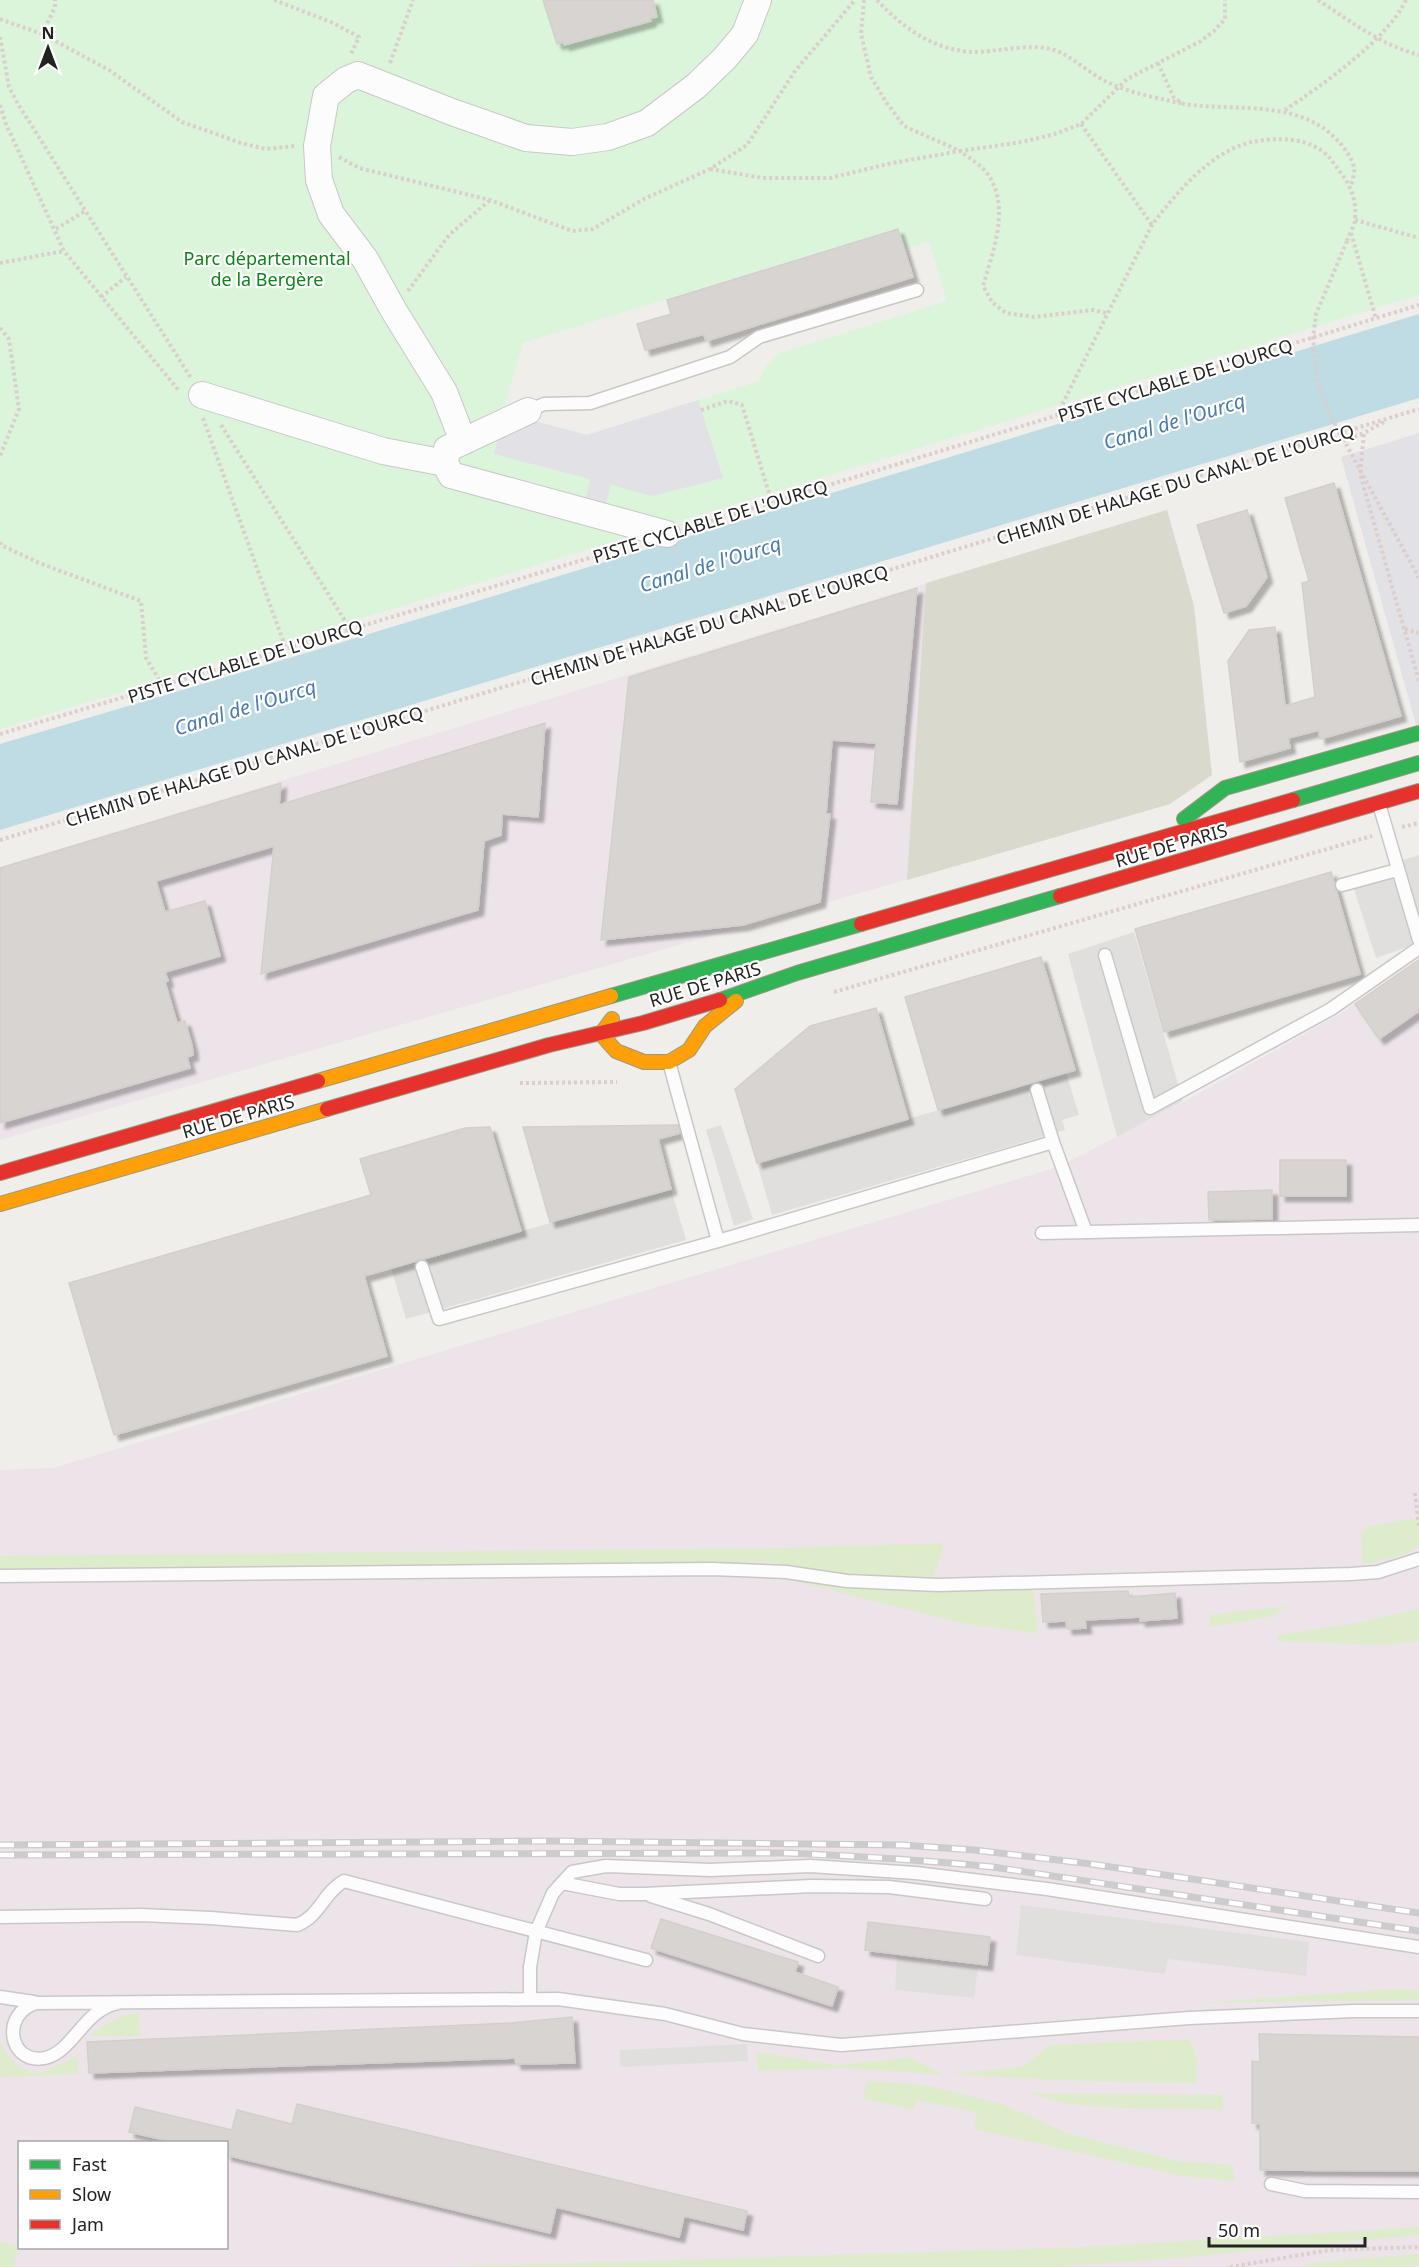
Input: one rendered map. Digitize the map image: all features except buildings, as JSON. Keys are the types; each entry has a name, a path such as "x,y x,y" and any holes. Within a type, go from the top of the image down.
{"main road":[{"path":"1184,819 1225,788 1419,733"},
{"name":"RUE DE PARIS","path":"0,1173 1419,762"},
{"name":"RUE DE PARIS","path":"0,1204 549,1045 601,1034 750,991 797,972 1419,791"},
{"path":"730,976 768,952"},
{"path":"624,1013 614,1016 601,1034 616,1051 644,1062 669,1062 689,1050 705,1026 750,991"}],"street":[{"path":"463,441 444,392 365,259 332,214 319,180 317,146 326,96 339,85 358,75 526,138 572,142 608,137 647,123 704,79 745,34 758,0"},
{"path":"194,401 383,451 445,463"},
{"path":"516,419 447,449 445,463 451,475 667,534"}],"lane":[{"path":"516,419 544,404 590,403 730,357 759,337 917,290"},
{"path":"1379,803 1419,940"},
{"path":"1342,885 1397,870"},
{"path":"1105,956 1150,1108 1331,1010 1419,948"},
{"path":"669,1062 718,1241"},
{"path":"1037,1090 1053,1142 1086,1232"},
{"path":"422,1268 439,1319 718,1241 1053,1142"},
{"path":"1042,1233 1419,1225"},
{"path":"0,1576 712,1569 786,1572 847,1581 938,1585 1351,1574 1378,1572 1419,1559"},
{"path":"530,1998 530,1970 536,1932 553,1893 572,1872 606,1866 710,1870 810,1866 916,1873 1047,1889 1419,1947"},
{"path":"0,1917 140,1915 297,1925 307,1921 336,1886 344,1881 646,1960"},
{"path":"562,1883 619,1894 790,1887 889,1887 985,1899"},
{"path":"645,1894 709,1914 818,1956"},
{"path":"0,1997 44,2003 558,1999 665,2014 743,2034 841,2045 1211,2017 1354,2011 1419,2011"},
{"path":"44,2003 27,2006 20,2011 12,2026 12,2035 19,2050 36,2058 54,2054 99,2010 118,2003"},
{"path":"1271,2184 1305,2191 1419,2192"}],"path":[{"path":"42,34 55,7 55,0"},
{"path":"274,0 331,22 359,36 339,85"},
{"path":"381,84 413,0"},
{"path":"0,19 42,34 109,70 182,122 241,143 266,149 317,146 359,168 490,200 572,231 592,229 644,199 710,169 747,145 795,71 855,0"},
{"path":"864,0 861,34 871,77 903,126 960,151 989,175 1000,206 996,237 983,286 992,302 1006,313 1034,318 1093,310 1106,313"},
{"path":"877,0 911,30 938,46 965,52 1037,47 1052,49 1062,53 1092,74 1135,93 1184,104 1285,111 1316,122 1327,129 1344,147 1354,168 1351,187 1355,220 1316,314 1313,338 1317,379 1329,413 1343,441 1419,578"},
{"path":"710,169 763,178 830,178 892,163 1022,142 1055,134 1081,124 1127,79 1214,31 1225,20 1225,0"},
{"path":"1318,0 1377,38 1401,50 1419,55"},
{"path":"1285,111 1323,84 1377,38 1406,0"},
{"path":"0,37 9,87 85,211 56,229"},
{"path":"1158,63 1174,98 1184,104"},
{"path":"0,105 6,124 56,229 64,251 101,297 194,401 286,649"},
{"path":"1081,124 1152,225"},
{"path":"1056,416 1152,225 1193,176 1222,155 1251,142 1284,139 1303,142 1326,154 1351,187"},
{"path":"394,310 449,235 490,200"},
{"path":"1355,220 1419,238"},
{"path":"1350,232 1376,319"},
{"path":"0,263 64,251"},
{"path":"101,297 127,277"},
{"name":"PISTE CYCLABLE DE L'OURCQ","path":"667,534 1419,305"},
{"path":"0,328 9,339 19,409 0,456"},
{"path":"702,410 728,401 742,405 772,503"},
{"name":"CHEMIN DE HALAGE DU CANAL DE L'OURCQ","path":"0,840 1419,409"},
{"path":"1343,441 1364,433 1393,417"},
{"path":"1364,433 1360,474 1419,681"},
{"path":"0,542 1,546 39,563 141,601 146,658 163,686"},
{"name":"PISTE CYCLABLE DE L'OURCQ","path":"0,734 633,544"},
{"path":"1404,628 1419,633"},
{"path":"1415,1493 1419,1526"},
{"path":"1230,2267 1329,2250 1419,2247"}],"shaded area":[{"path":"698,400 723,478 652,496 611,485 605,508 585,502 590,479 494,454 499,434 527,419 587,435"},
{"path":"1419,433 1419,732 1418,732 1341,457"},
{"path":"1167,510 1194,606 1212,775 1170,804 0,1140 0,867"},
{"path":"1167,510 1194,606 1212,775 1170,804 907,880 926,583"},
{"path":"1419,855 1419,943 1376,958 1350,877"},
{"path":"1134,932 1183,1101 1117,1137 1068,954"},
{"path":"1419,958 1419,2267 0,2267 0,1470 53,1468 1061,1166 1183,1102 1343,1012"},
{"path":"1066,1073 1079,1115 1062,1120 1065,1130 772,1215 757,1163"},
{"path":"721,1125 753,1219 734,1226 706,1130"},
{"path":"671,1189 686,1240 406,1319 391,1268"},
{"path":"1021,1905 1309,1942 1306,1976 1168,1959 1165,1974 1016,1955"},
{"path":"897,1956 978,1968 974,1998 895,1990"},
{"path":"747,2044 748,2061 620,2067 620,2050"}],"green space":[{"name":"Parc départemental de la Bergère","path":"0,0 1419,0 1419,295 0,729","holes":["898,228 905,248 929,242 947,301 780,353 766,366 759,381 587,435 503,412 523,343"]},
{"path":"1419,1518 1419,1545 1405,1554 1362,1565 1361,1533 1369,1526"},
{"path":"945,1543 934,1576 842,1575 771,1562 0,1568 0,1556 785,1548"},
{"path":"770,1575 932,1591 1033,1587 1038,1633 967,1624"},
{"path":"1287,1606 1272,1616 1210,1627 1210,1615"},
{"path":"1419,1609 1419,1641 1384,1645 1277,1641 1278,1635 1362,1622"},
{"path":"1395,1989 1419,1990 1419,2000 1199,2003"},
{"path":"139,2013 140,2036 90,2036 113,2021"},
{"path":"1189,2039 1197,2058 1196,2083 1054,2080 949,2074 1022,2067 1051,2045"},
{"path":"0,2040 10,2059 21,2068 43,2072 78,2056 78,2074 0,2077"},
{"path":"757,2052 835,2065 911,2058 944,2075 848,2068 757,2071"},
{"path":"867,2081 924,2085 1002,2104 1069,2134 1177,2161 1232,2165 1235,2181 1183,2176 975,2129 976,2112 916,2100 914,2110 863,2098"},
{"path":"1028,2093 1223,2095 1223,2109 1122,2108 1069,2104"},
{"path":"1419,2227 1419,2235 1166,2259 1052,2267 454,2267 1086,2247"},
{"path":"0,2242 18,2246 14,2267 0,2267"},
{"path":"1419,2254 1419,2265 1301,2267 1319,2262"}],"water":[{"name":"Canal de l'Ourcq","path":"1419,314 1419,398 0,830 0,744"}],"railway":[{"path":"0,1845 551,1841 902,1845 974,1850 1091,1864 1419,1913"},
{"path":"0,1855 785,1853 837,1855 993,1867 1419,1931"}],"traffic: fast":[{"path":"1184,819 1225,788 1419,733"},
{"path":"1293,800 1419,763"},
{"path":"720,1000 797,973 1060,896"},
{"path":"611,996 861,924"}],"traffic: slow":[{"path":"318,1081 611,996"},
{"path":"612,1019 601,1034 616,1051 644,1062 669,1062 689,1050 705,1026 736,1001"},
{"path":"0,1204 327,1109"}],"traffic: jam":[{"path":"1060,896 1419,791"},
{"path":"861,924 1293,800"},
{"path":"327,1109 549,1045 643,1023 720,1000"},
{"path":"0,1173 318,1081"}]}
